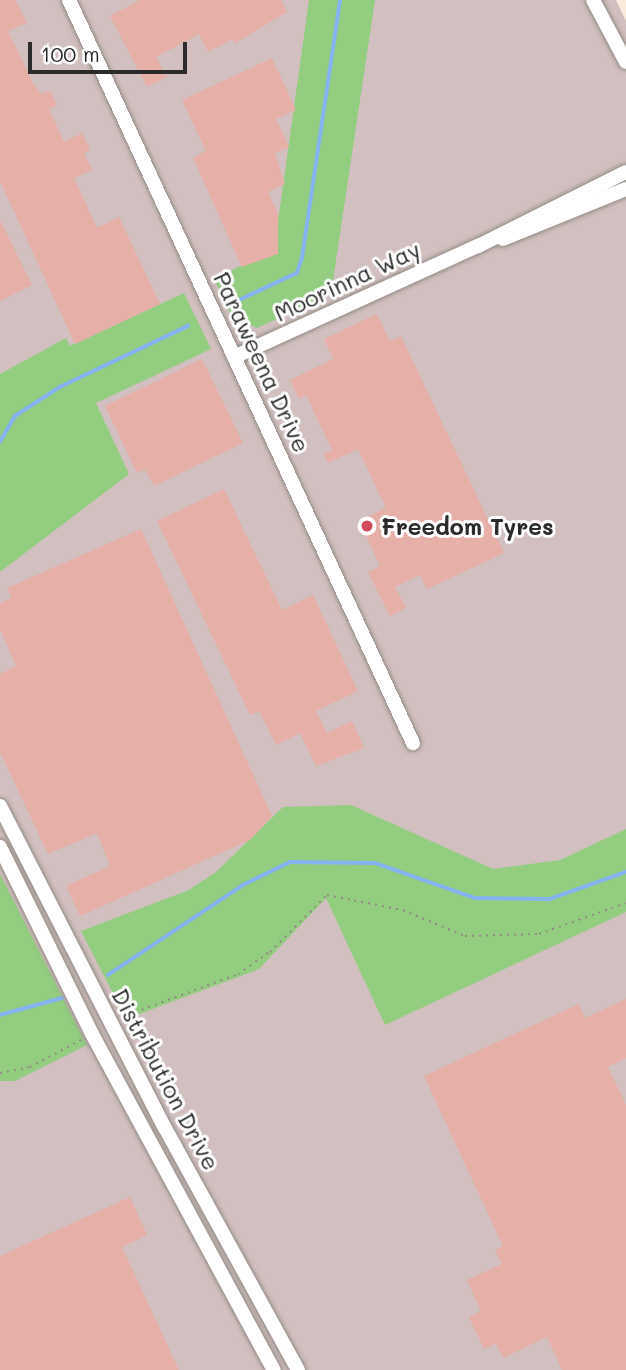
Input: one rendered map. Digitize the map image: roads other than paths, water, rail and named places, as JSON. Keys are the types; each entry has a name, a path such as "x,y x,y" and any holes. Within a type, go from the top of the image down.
{"street":[{"name":"Paraweena Drive","path":"69,0 413,743"},
{"path":"593,0 626,62"},
{"name":"Moorinna Way","path":"234,357 478,246 626,172"},
{"name":"Moorinna Way","path":"478,246 544,226 626,189"},
{"name":"Distribution Drive","path":"0,806 133,1068 298,1370"},
{"name":"Distribution Drive","path":"0,847 92,1034 274,1370"},
{"path":"117,1079 133,1068"},
{"path":"174,1185 191,1176"}],"waterway":[{"path":"235,302 297,273 302,258 340,0"},
{"path":"0,442 15,416 60,387 188,326"},
{"path":"108,975 243,885 290,862 375,863 475,898 550,899 626,872"},
{"path":"0,1015 62,998"}],"place":[{"name":"Freedom Tyres","path":"367,526"}]}
